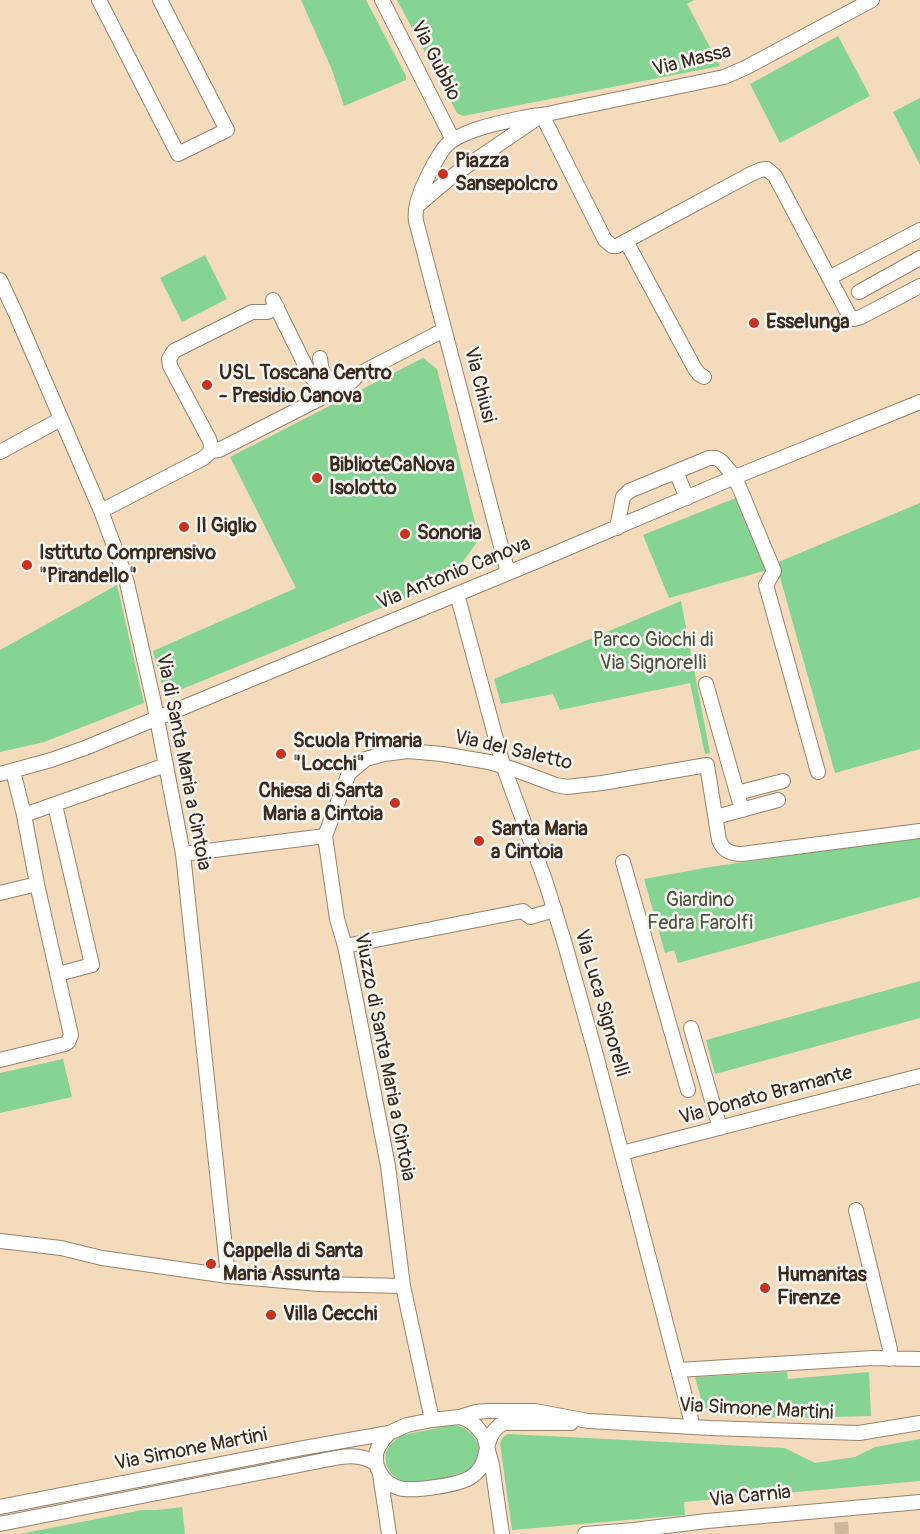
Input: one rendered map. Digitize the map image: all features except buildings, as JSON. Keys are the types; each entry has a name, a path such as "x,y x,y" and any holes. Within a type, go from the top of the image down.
{"street":[{"path":"99,0 178,154 227,130 160,0"},
{"name":"Via Gubbio","path":"382,0 453,140"},
{"name":"Via Massa","path":"542,115 724,76 745,68 872,0"},
{"path":"417,206 433,166 445,147 453,140 482,128 542,115"},
{"path":"417,206 455,174 542,115"},
{"path":"542,115 605,240 612,246 617,246 751,174 767,169 775,176 849,315 854,319 920,286"},
{"name":"Via Chiusi","path":"417,206 415,216 417,228 508,573"},
{"path":"829,278 920,230"},
{"path":"626,241 695,369 704,376"},
{"path":"859,292 920,258"},
{"name":"Via di Santa Maria a Cintoia","path":"0,280 101,511 128,583 183,854 228,1276"},
{"path":"211,451 212,446 209,439 170,366 169,359 174,351 252,312 267,312 275,304 310,375 321,388 352,374 359,374 444,330"},
{"path":"101,511 202,459 211,451 219,450 319,399 330,385 329,379 322,370 320,358"},
{"name":"Via Antonio Canova","path":"6,773 85,748 920,402"},
{"path":"0,452 61,419"},
{"path":"617,528 625,493 710,458 721,461 735,477 774,571 766,585 818,772"},
{"path":"676,472 687,498"},
{"name":"Via Luca Signorelli","path":"457,594 503,765 555,910 596,1055 693,1427"},
{"path":"706,684 742,810"},
{"name":"Via del Saletto","path":"324,836 349,773 366,759 408,751 442,754 503,765 567,787 707,765 719,840 721,846 731,854 920,831"},
{"path":"24,815 166,765"},
{"path":"0,1060 58,1046 68,1042 70,1035 24,815 6,773"},
{"path":"737,793 783,781"},
{"path":"723,815 778,800"},
{"path":"55,805 92,965 58,974"},
{"path":"183,854 324,836"},
{"name":"Viuzzo di Santa Maria a Cintoia","path":"324,836 337,919 345,946 388,1166 403,1286 432,1420"},
{"path":"623,861 688,1090"},
{"path":"0,892 37,884"},
{"path":"345,946 523,911 530,917 555,910"},
{"path":"691,1028 720,1128"},
{"name":"Via Donato Bramante","path":"622,1153 920,1076"},
{"path":"856,1210 890,1349 889,1359"},
{"path":"0,1241 61,1248 102,1258 228,1276 319,1284 403,1286"},
{"path":"678,1370 873,1358 920,1359"},
{"name":"Via Simone Martini","path":"0,1507 389,1433 401,1427 476,1412 535,1411 588,1421 859,1433 920,1423"},
{"path":"460,1417 471,1422 484,1436 498,1497 502,1534"},
{"name":"Via Simone Martini","path":"0,1524 334,1458 354,1456 369,1459 389,1483 397,1487 421,1489 471,1477 481,1467 493,1431 500,1425 588,1421"},
{"path":"389,1433 379,1446 376,1455 389,1534"},
{"name":"Via Carnia","path":"585,1534 708,1528 840,1515 920,1502"}],"green space":[{"path":"301,0 366,0 406,80 344,106 332,70"},
{"path":"397,0 694,0 687,4 720,66 463,116 457,113"},
{"path":"838,36 870,96 780,143 750,84"},
{"path":"920,98 920,165 893,112"},
{"path":"205,255 227,299 182,322 160,278"},
{"path":"423,358 437,369 479,539 450,580 165,696 153,651 296,588 230,457"},
{"path":"738,497 767,570 669,598 643,535"},
{"path":"920,503 920,749 835,773 776,563"},
{"path":"117,585 144,703 44,742 0,752 0,650"},
{"name":"Parco Giochi di Via Signorelli","path":"681,601 710,753 705,754 690,683 560,710 553,694 501,704 494,679"},
{"name":"Giardino Fedra Farolfi","path":"920,837 920,897 678,963 674,950 665,953 644,879 710,867"},
{"path":"920,981 920,1018 715,1074 706,1040"},
{"path":"63,1059 72,1097 0,1113 0,1073"},
{"path":"787,1372 788,1379 869,1372 871,1416 794,1418 712,1415 703,1406 695,1377"},
{"path":"453,1425 467,1430 477,1441 479,1454 471,1468 451,1476 414,1483 405,1482 393,1475 386,1464 386,1452 397,1438"},
{"path":"508,1434 785,1448 815,1463 855,1457 875,1447 920,1439 920,1481 684,1502 685,1515 512,1530 500,1443"},
{"path":"182,1507 185,1534 20,1534 142,1510"}],"tunnel":[{"path":"841,1522 842,1534"}],"place":[{"name":"Piazza Sansepolcro","path":"443,174"},
{"name":"Esselunga","path":"754,323"},
{"name":"USL Toscana Centro - Presidio Canova","path":"207,385"},
{"name":"BiblioteCaNova Isolotto","path":"317,478"},
{"name":"Il Giglio","path":"184,527"},
{"name":"Sonoria","path":"405,534"},
{"name":"Istituto Comprensivo \"Pirandello\"","path":"27,565"},
{"name":"Scuola Primaria \"Locchi\"","path":"281,754"},
{"name":"Chiesa di Santa Maria a Cintoia","path":"395,803"},
{"name":"Santa Maria a Cintoia","path":"479,841"},
{"name":"Cappella di Santa Maria Assunta","path":"211,1264"},
{"name":"Humanitas Firenze","path":"765,1288"},
{"name":"Villa Cecchi","path":"271,1315"}]}
